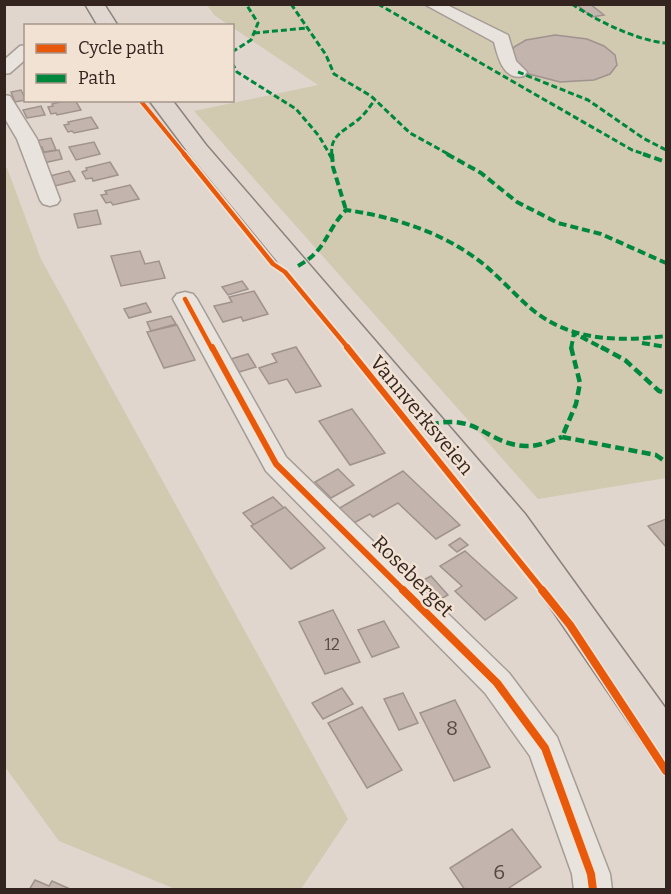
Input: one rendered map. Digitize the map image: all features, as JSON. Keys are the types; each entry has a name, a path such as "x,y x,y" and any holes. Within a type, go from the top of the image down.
{"main road":[{"path":"94,4 107,24"},
{"name":"Vannverksveien","path":"162,102 198,150 512,523 666,742"}],"street":[{"path":"432,4 502,39 508,63 518,72"},
{"path":"4,44 24,49"},
{"path":"4,69 24,51"},
{"path":"4,100 27,139 50,200"},
{"name":"Roseberget","path":"184,299 276,464 497,683 545,748 591,874 593,890"}],"shaded area":[{"path":"207,5 666,5 666,478 538,499 194,111 318,85 234,28 234,24 227,24 214,15"},
{"path":"5,168 7,168 41,259 348,819 301,889 175,889 59,841 5,767"}],"building":[{"path":"576,4 590,4 604,15 592,17"},
{"path":"555,35 587,39 604,46 615,55 617,65 610,74 594,80 560,82 529,74 522,70 511,56 514,47 526,40"},
{"path":"21,90 24,100 15,102 11,92"},
{"path":"76,102 81,110 51,114 48,107 53,106 52,104"},
{"path":"41,106 45,115 27,118 23,110"},
{"path":"91,117 98,128 74,133 68,132 64,125 69,124 68,122"},
{"path":"51,138 56,150 44,152 35,141"},
{"path":"94,142 100,154 76,160 69,147"},
{"path":"59,150 62,159 43,163 40,153"},
{"path":"110,162 118,175 93,181 92,178 86,179 82,172 87,170 86,168"},
{"path":"69,171 75,181 55,186 50,176"},
{"path":"130,185 139,199 113,205 111,202 106,203 101,195 107,194 105,191"},
{"path":"97,210 101,224 78,228 74,214"},
{"path":"140,251 145,264 159,261 165,278 121,286 111,256"},
{"path":"242,281 248,289 228,295 222,287"},
{"path":"254,291 268,314 243,321 241,317 223,322 214,306 232,302 229,297"},
{"path":"146,303 151,312 129,318 124,309"},
{"path":"171,316 176,324 151,331 147,322"},
{"path":"177,325 195,360 164,368 147,332"},
{"path":"296,347 321,386 296,393 287,379 269,384 259,368 277,362 272,354"},
{"path":"248,354 256,367 239,372 231,359"},
{"path":"352,409 385,453 350,465 319,421"},
{"path":"338,469 354,485 331,498 315,482"},
{"path":"403,471 460,525 436,539 398,503 373,517 370,514 352,524 338,509"},
{"path":"273,497 284,508 254,525 243,513"},
{"path":"285,507 325,548 291,569 251,526"},
{"path":"666,519 666,547 648,526"},
{"path":"460,538 468,545 457,552 449,545"},
{"path":"465,551 517,598 485,620 455,591 462,586 440,566"},
{"path":"431,576 448,595 433,603 416,584"},
{"path":"333,610 360,662 325,674 299,622"},
{"path":"384,621 399,647 372,657 358,630"},
{"path":"342,688 353,704 323,719 312,703"},
{"path":"403,693 418,723 399,730 384,699"},
{"path":"455,700 490,767 454,781 420,713"},
{"path":"362,707 402,770 367,788 328,723"},
{"path":"512,829 541,867 506,890 465,890 450,868"},
{"path":"35,880 49,886 52,881 70,889 29,890"}],"marked path":[{"path":"234,51 251,40 258,23 246,4"},
{"path":"291,4 326,55 334,74 371,96 410,133 481,173 517,202 558,223 601,234 666,263"},
{"path":"378,4 632,150 666,162"},
{"path":"572,4 595,20 622,29 649,42 666,43"},
{"path":"254,33 307,28"},
{"path":"234,67 237,72 296,109 319,136 332,158"},
{"path":"518,72 588,100 643,138 666,150"},
{"path":"346,210 333,167 331,149 337,134 360,118 375,100"},
{"path":"298,266 309,260 323,247 333,225 346,210 360,212 413,227 462,249 485,266 530,308 567,331 590,337 616,339 666,336"},
{"path":"666,393 659,391 625,360 574,333 571,348 580,383 578,397 562,437 656,455 666,462"},
{"path":"642,343 666,347"},
{"path":"430,425 444,421 468,423 509,443 522,446 537,445 562,437"}],"cycle path":[{"path":"142,102 273,264 285,272 406,418 570,625 666,771"},
{"path":"185,299 276,464 497,683 545,748 591,874 593,890"}]}
